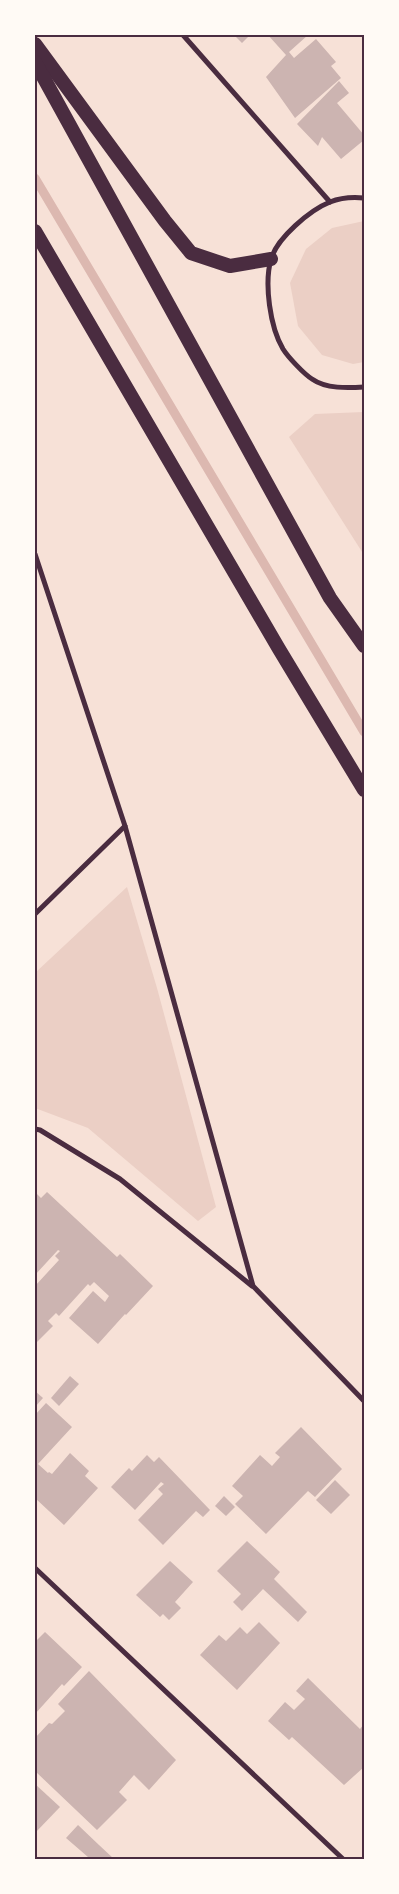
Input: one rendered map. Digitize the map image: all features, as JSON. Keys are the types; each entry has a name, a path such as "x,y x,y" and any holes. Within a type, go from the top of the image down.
{"highway":[{"path":"35,44 191,253 230,266 271,258"},
{"path":"35,62 330,598 364,646"},
{"path":"35,231 278,649 364,790"}],"street":[{"path":"183,35 330,202"},
{"path":"364,198 355,197 330,202 302,219 283,239 271,258 268,285 272,321 283,349 313,380 341,388 364,386"},
{"path":"35,554 125,826 253,1286"},
{"path":"35,914 125,826"},
{"path":"35,1129 40,1130 120,1179 253,1286 364,1401"},
{"path":"35,1568 343,1859"}],"shaded area":[{"path":"364,221 364,362 353,364 322,355 298,326 290,283 306,249 332,228"},
{"path":"364,412 364,555 289,437 315,414"},
{"path":"127,887 157,988 216,1207 198,1221 88,1128 35,1108 35,973"}],"building":[{"path":"234,35 250,35 242,43"},
{"path":"268,35 308,35 289,52 294,58 316,39 336,62 331,66 341,78 295,118 266,77 286,55"},
{"path":"339,81 349,93 337,103 364,135 364,140 341,159 322,137 318,146 297,124"},
{"path":"35,1192 41,1198 47,1192 117,1257 120,1254 153,1286 98,1344 69,1318 93,1291 105,1302 109,1296 94,1282 90,1286 88,1284 59,1316 56,1313 48,1321 53,1326 35,1344 35,1286 59,1260 55,1256 60,1251 58,1250 35,1275"},
{"path":"70,1376 79,1384 59,1406 51,1398"},
{"path":"35,1391 43,1398 35,1407"},
{"path":"46,1403 72,1427 38,1464 48,1473 52,1474 70,1453 89,1471 85,1476 98,1488 64,1525 35,1498 35,1415"},
{"path":"301,1427 342,1469 315,1497 308,1491 266,1534 235,1504 243,1496 232,1486 260,1455 272,1466 280,1457 275,1453"},
{"path":"147,1455 154,1462 159,1457 210,1510 203,1517 196,1511 163,1545 138,1520 163,1494 158,1489 164,1484 161,1482 135,1510 111,1487 129,1468 132,1471"},
{"path":"335,1480 350,1495 331,1514 316,1500"},
{"path":"224,1496 235,1507 226,1516 215,1506"},
{"path":"247,1541 280,1572 274,1579 307,1612 298,1622 263,1589 242,1611 233,1602 241,1594 217,1571"},
{"path":"170,1561 193,1582 175,1602 181,1608 169,1620 163,1614 160,1617 136,1595"},
{"path":"259,1622 280,1643 237,1690 200,1655 219,1635 226,1641 240,1627 247,1634"},
{"path":"45,1632 82,1667 64,1686 62,1684 35,1714 35,1638 37,1640"},
{"path":"89,1671 176,1760 149,1790 134,1775 119,1792 127,1800 97,1830 35,1771 35,1738 49,1723 52,1724 65,1711 58,1704"},
{"path":"308,1678 360,1729 364,1724 364,1767 344,1785 292,1737 289,1740 268,1721 285,1702 294,1710 305,1699 296,1691"},
{"path":"35,1784 60,1807 35,1833"},
{"path":"78,1825 114,1859 86,1859 88,1857 66,1838"}],"waterway":[{"path":"35,178 364,732"}]}
